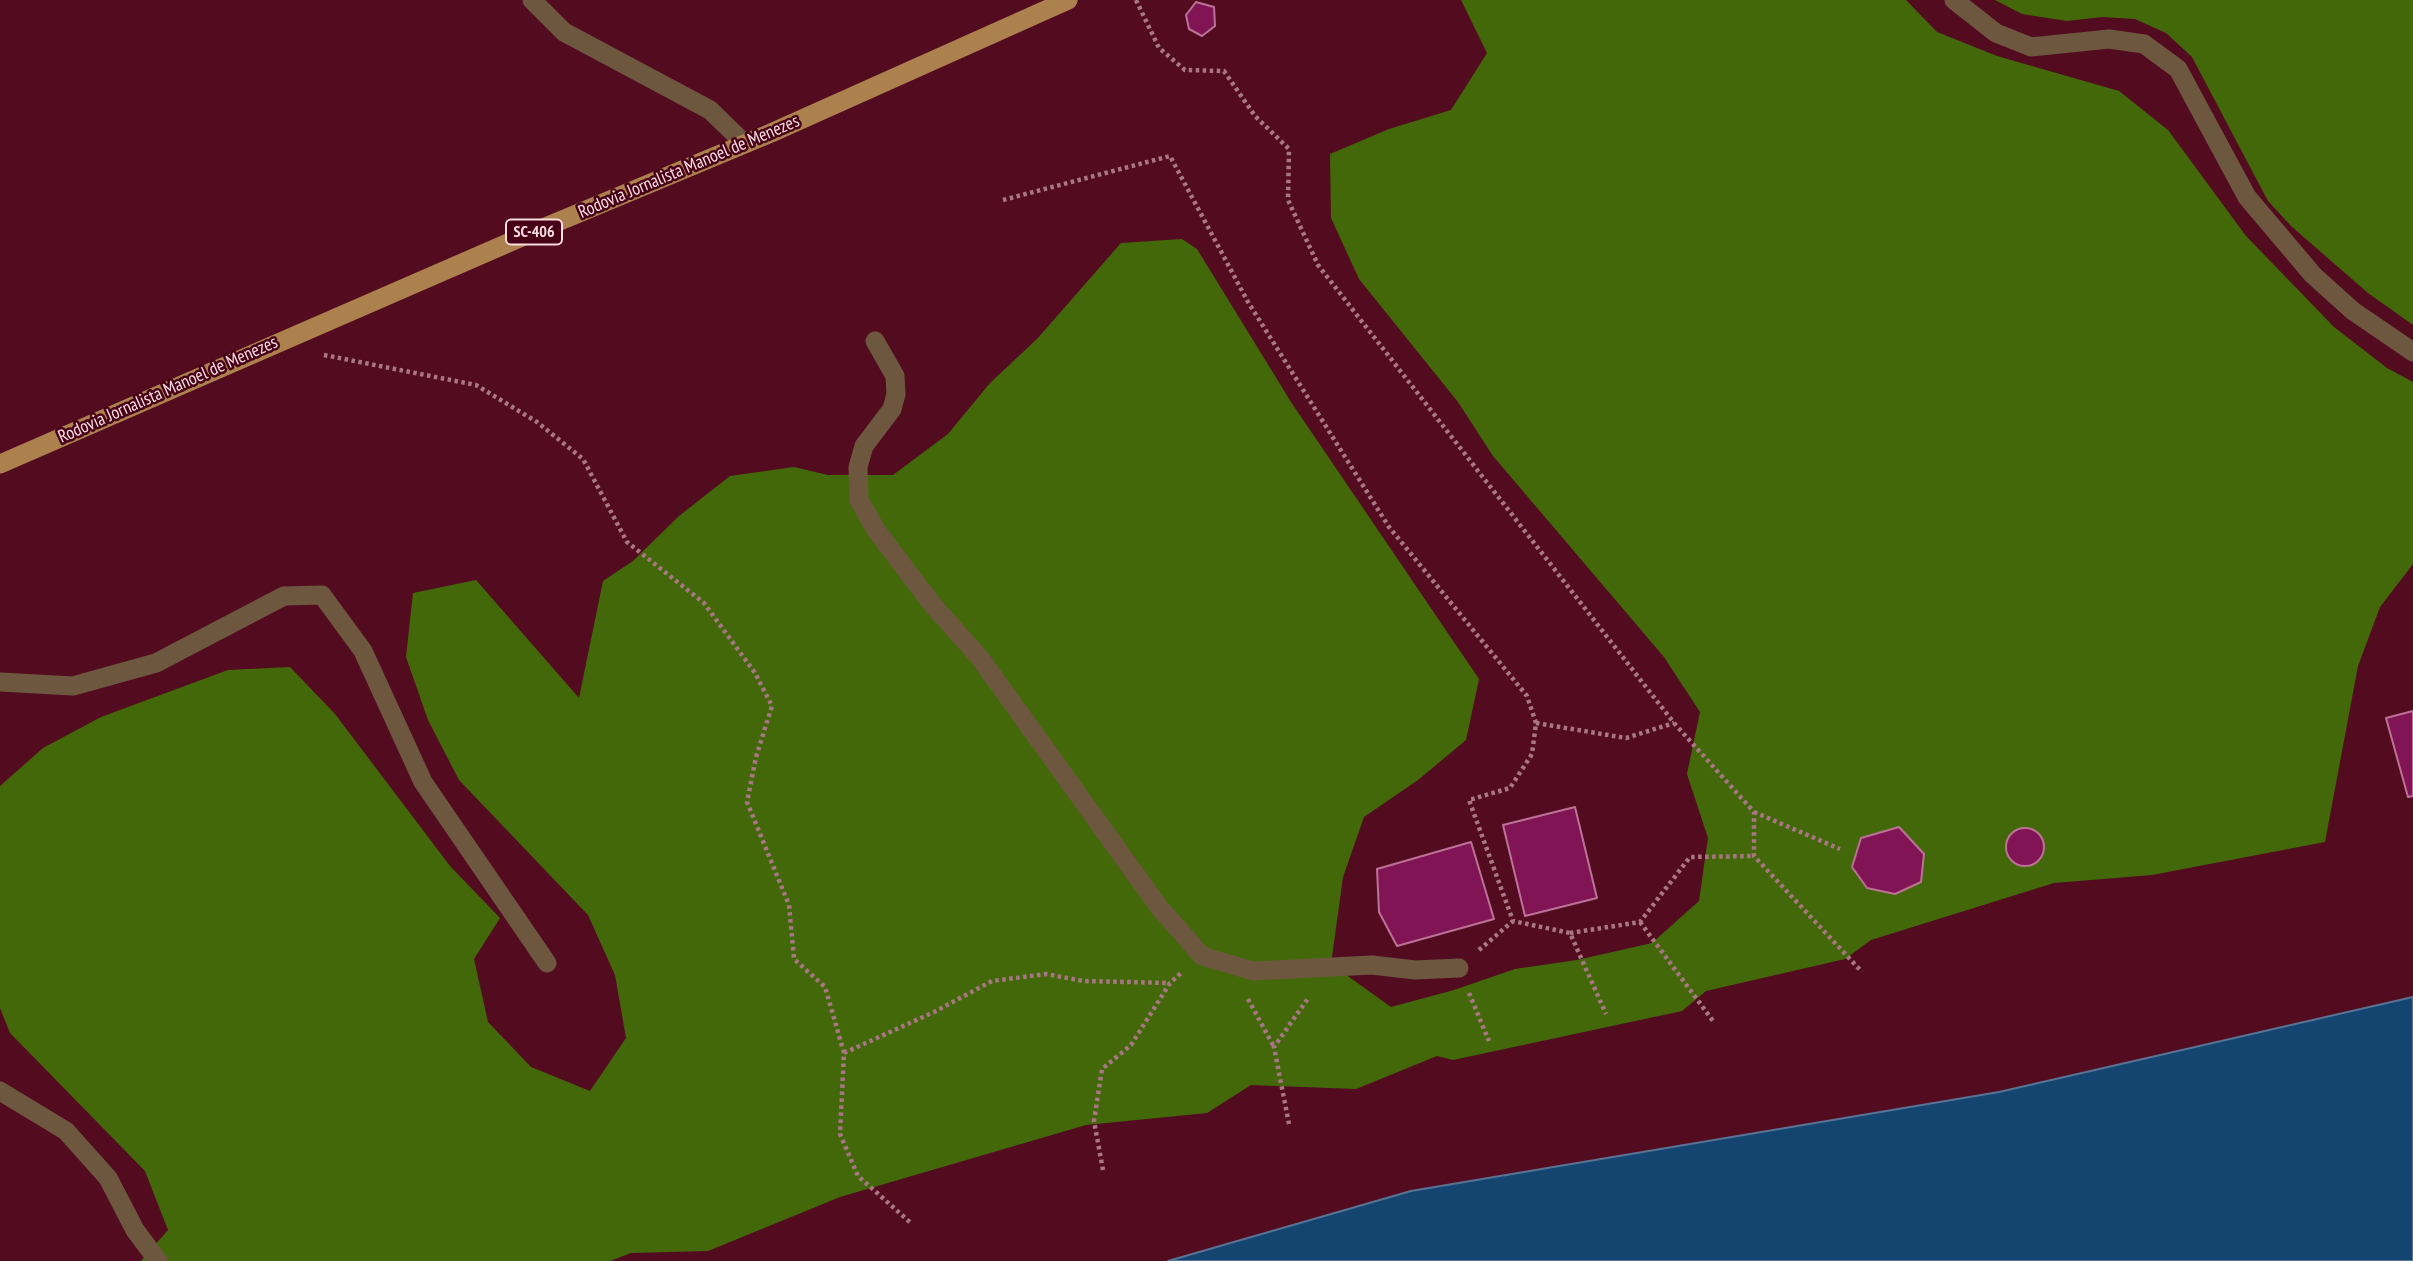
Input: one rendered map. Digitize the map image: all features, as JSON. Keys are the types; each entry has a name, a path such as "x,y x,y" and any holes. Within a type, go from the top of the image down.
{"main road":[{"name":"Rodovia Jornalista Manoel de Menezes","path":"0,464 1068,0"}],"lane":[{"path":"532,0 564,32 710,110 744,143"},
{"path":"1954,0 1996,33 2031,47 2109,38 2144,44 2179,69 2247,197 2313,275 2353,311 2413,352"},
{"path":"875,341 895,376 896,394 892,409 864,446 858,467 859,500 876,530 932,604 980,658 1159,907 1202,956 1254,971 1372,965 1415,970 1459,968"},
{"path":"0,682 73,686 156,663 284,596 322,595 363,651 423,782 547,963"},
{"path":"0,1091 65,1131 108,1178 135,1230 158,1261"}],"path":[{"path":"1136,0 1159,48 1185,70 1224,71 1255,116 1289,149 1288,200 1318,265 1674,723 1754,812 1840,849"},
{"path":"1003,200 1170,156 1248,302 1389,527 1527,696 1536,723 1532,754 1510,788 1469,800 1514,921 1570,933 1640,922 1690,857 1754,856"},
{"path":"272,344 476,386 537,422 583,459 627,542 704,603 755,673 772,706 756,757 747,802 789,905 794,959 825,987 844,1053 840,1134 858,1176 912,1224"},
{"path":"1536,723 1626,738 1674,723"},
{"path":"1754,812 1754,856 1863,972"},
{"path":"1640,922 1713,1021"},
{"path":"1570,933 1605,1014"},
{"path":"1103,1170 1094,1121 1101,1069 1131,1045 1170,983 1202,956"},
{"path":"844,1053 934,1012 992,981 1046,974 1083,981 1170,983"},
{"path":"1289,1124 1274,1047 1307,998 1318,992"}],"green space":[{"path":"1461,0 1906,0 1937,32 1997,56 2119,91 2168,130 2246,236 2334,327 2387,368 2413,382 2413,564 2380,607 2358,666 2325,842 2152,875 2054,883 1871,940 1845,959 1706,991 1682,1011 1453,1060 1437,1056 1356,1089 1251,1085 1207,1113 1086,1125 840,1197 708,1251 631,1253 610,1261 141,1261 168,1230 145,1171 10,1033 0,1008 0,786 43,748 101,717 228,670 290,667 335,714 450,866 500,918 474,959 488,1022 531,1067 590,1091 626,1038 615,975 588,915 459,780 428,720 406,657 413,593 476,580 579,698 603,581 633,561 679,516 730,476 794,467 828,475 893,475 948,434 990,383 1037,339 1121,243 1182,239 1197,249 1291,402 1479,679 1466,740 1418,780 1364,817 1343,877 1331,964 1391,1007 1454,990 1515,969 1577,960 1652,943 1699,901 1708,838 1687,774 1700,712 1664,657 1493,456 1458,402 1359,279 1331,218 1330,154 1389,129 1451,110 1487,53"},
{"path":"1995,0 2413,0 2413,325 2368,293 2291,226 2268,201 2192,57 2166,33 2135,19 2102,17 2067,21 2022,14"}],"water":[{"path":"2413,997 2413,1261 1168,1261 1411,1191 1999,1092"}],"building":[{"path":"1196,2 1214,7 1215,26 1202,36 1189,29 1186,15"},
{"path":"2413,711 2413,796 2408,797 2386,718"},
{"path":"1575,807 1597,898 1525,916 1503,825"},
{"path":"1899,827 1924,854 1921,882 1895,894 1867,888 1852,867 1861,838"},
{"path":"2025,828 2038,834 2044,847 2038,860 2025,866 2012,860 2006,847 2012,834"},
{"path":"1471,842 1494,919 1397,946 1379,912 1377,869"}]}
